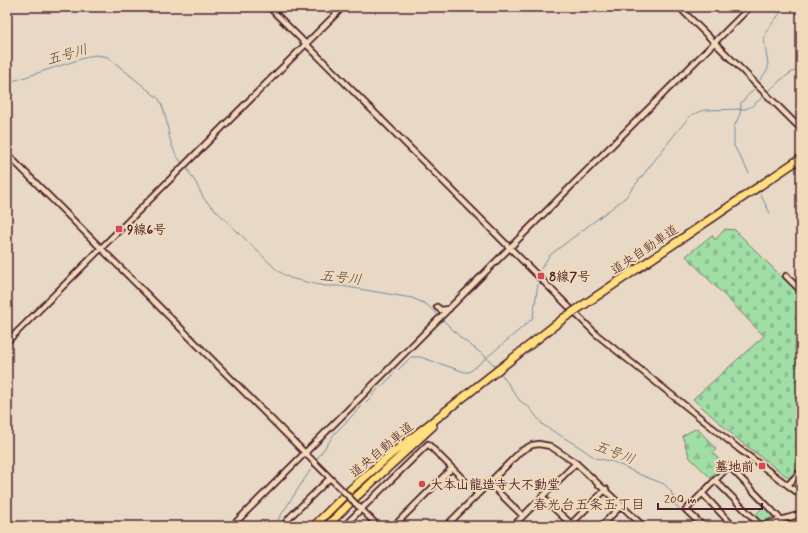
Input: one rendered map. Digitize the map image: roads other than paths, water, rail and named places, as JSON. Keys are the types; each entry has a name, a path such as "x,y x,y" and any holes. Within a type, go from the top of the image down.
{"highway":[{"name":"道央自動車道","path":"314,526 350,490 390,455 564,318 801,158"},
{"name":"道央自動車道","path":"327,526 356,497 467,394"}],"street":[{"path":"269,7 601,338 739,449 801,495"},
{"path":"7,342 343,7"},
{"path":"679,7 801,130"},
{"path":"232,526 750,7"},
{"path":"7,154 378,526"},
{"path":"786,276 801,291"},
{"path":"437,307 441,310 449,309"},
{"path":"344,526 360,508 428,444 478,494"},
{"path":"446,526 521,451 532,445 539,444 550,446 576,463 606,489 643,526"},
{"path":"513,526 576,463"},
{"path":"703,526 686,510 729,466 787,526"},
{"path":"394,526 452,468"},
{"path":"788,485 801,471"},
{"path":"283,526 291,516 330,478"},
{"path":"715,480 760,526 801,514"},
{"path":"489,483 523,516"},
{"path":"542,497 570,525 606,489"},
{"path":"702,494 734,526"},
{"path":"601,526 622,505"},
{"path":"635,526 639,522"}],"waterway":[{"path":"760,80 768,69 764,39 767,30 785,7"},
{"name":"五号川","path":"7,83 90,56 97,55 108,57 159,99 163,107 173,149 184,165"},
{"path":"769,91 792,72 801,68"},
{"path":"749,173 734,146 734,127 740,114 741,103 754,89"},
{"path":"541,269 550,255 625,198 691,115 704,110 745,109 752,106 763,97"},
{"name":"五号川","path":"186,167 204,199 278,271 290,278 310,283 325,286 342,286 412,298 426,304 439,316"},
{"path":"760,194 770,213"},
{"path":"381,387 411,357 420,357 469,372 531,320 533,317 538,284"},
{"name":"五号川","path":"441,318 461,338 485,356 497,368"},
{"name":"五号川","path":"500,372 520,401 528,406 543,425 595,458 614,462 664,484 671,491 676,506 699,526"},
{"path":"372,396 378,389"},
{"path":"317,459 335,433 370,398"},
{"path":"274,526 313,466"}],"place":[{"name":"9線6号","path":"119,229"},
{"name":"8線7号","path":"541,276"},
{"name":"墓地前","path":"762,466"},
{"name":"大本山龍造寺大不動堂","path":"422,484"}],"district":[{"name":"春光台五条五丁目","path":"589,504"}]}
